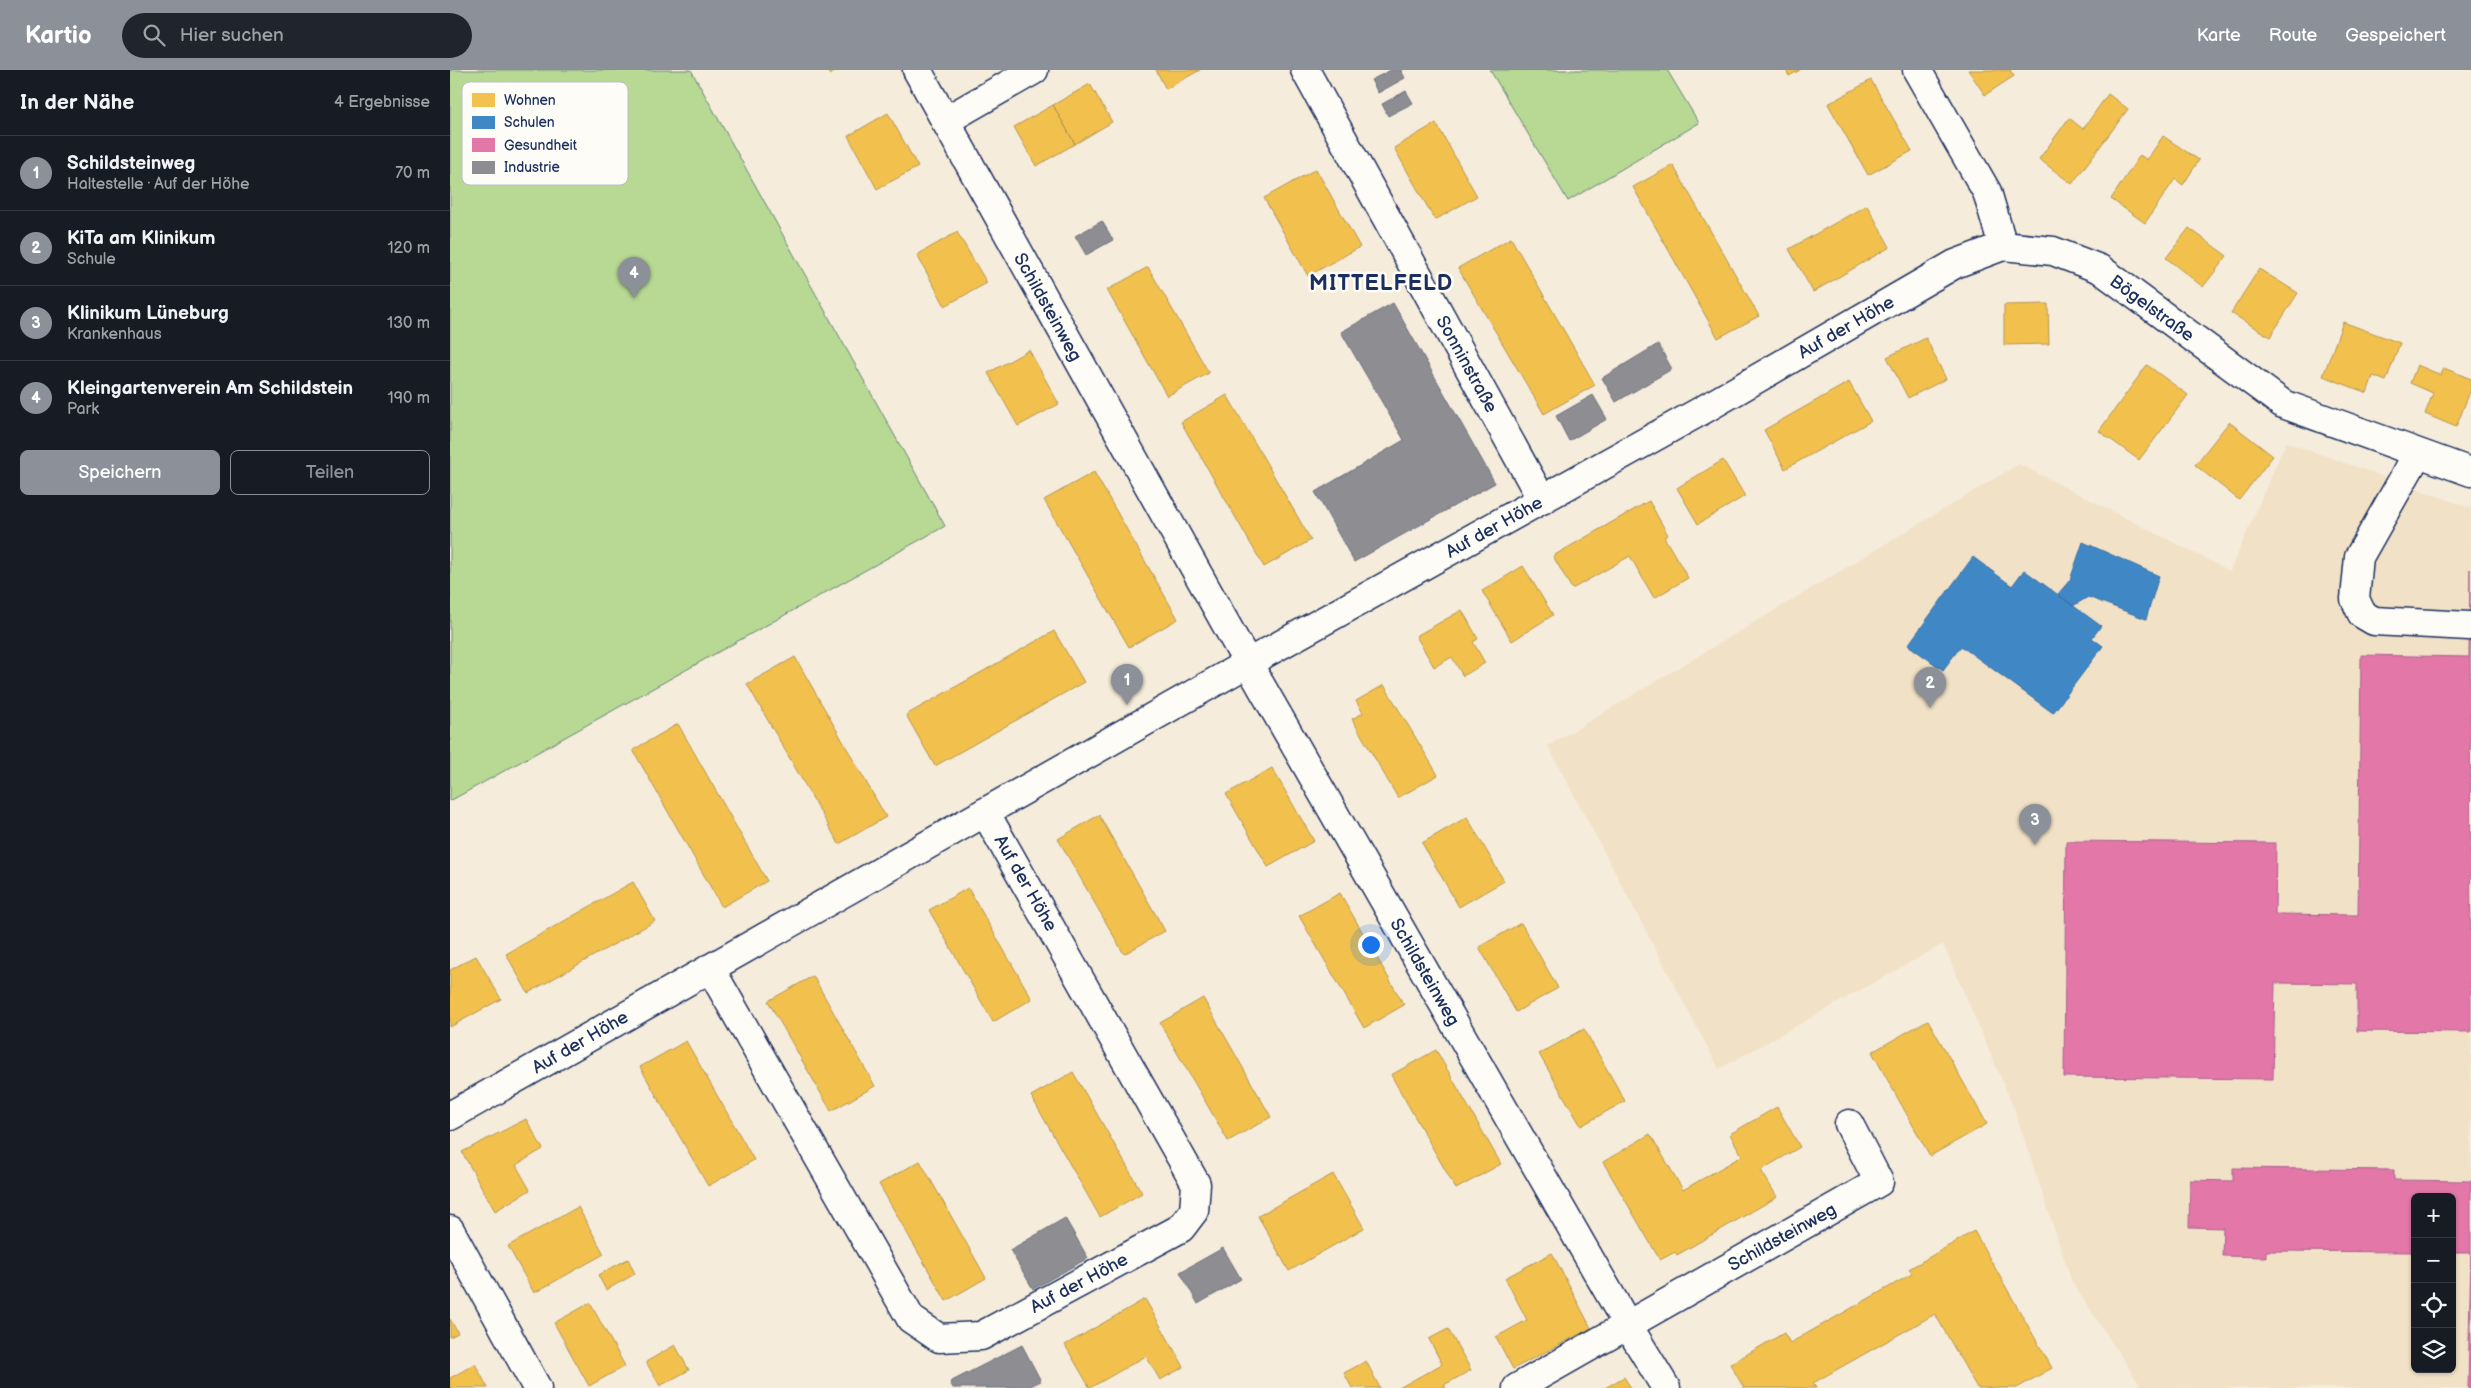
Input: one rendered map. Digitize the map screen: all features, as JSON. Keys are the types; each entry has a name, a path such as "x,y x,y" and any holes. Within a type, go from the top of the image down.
{"street":[{"name":"Schildsteinweg","path":"917,70 1248,663 1627,1324 1666,1388"},
{"path":"945,121 1034,70"},
{"name":"Sonninstraße","path":"1305,70 1542,500"},
{"path":"1917,70 1987,192 2004,246"},
{"name":"Auf der Höhe","path":"450,1116 1248,663 1542,500 1956,264 2004,246"},
{"name":"Bögelstraße","path":"2004,246 2053,251 2100,269 2282,404 2471,472"},
{"path":"2418,453 2359,557 2355,599 2362,614 2374,621 2469,626"},
{"name":"Auf der Höhe","path":"710,968 911,1319 939,1338 980,1336 1181,1228 1194,1211 1196,1184 985,812"},
{"name":"Schildsteinweg","path":"1627,1324 1879,1182 1849,1124"},
{"path":"450,1230 537,1388"},
{"path":"1517,1388 1627,1324"}],"shaded area":[{"path":"2286,442 2471,508 2471,1388 2142,1388 2072,1282 2015,1111 1943,944 1719,1069 1548,746 2019,464 2230,571"}],"green space":[{"path":"450,70 691,70 945,526 450,801"},
{"path":"1490,70 1667,70 1699,123 1568,201"}],"building: Wohnen":[{"path":"827,70 837,70 830,75"},
{"path":"1156,70 1200,70 1166,89"},
{"path":"1786,70 1800,70 1789,76"},
{"path":"1968,70 2010,70 2014,76 1985,95"},
{"path":"1871,80 1912,151 1868,175 1828,104"},
{"path":"1090,84 1112,122 1075,144 1053,105"},
{"path":"2108,94 2128,109 2072,184 2039,159 2069,118 2083,129"},
{"path":"1053,105 1075,144 1036,166 1014,127"},
{"path":"888,113 918,167 877,189 848,136"},
{"path":"1436,123 1477,196 1435,220 1394,148"},
{"path":"2163,136 2199,160 2183,185 2175,179 2145,223 2111,199 2140,155 2147,160"},
{"path":"1673,165 1759,316 1718,338 1633,187"},
{"path":"1316,169 1360,247 1308,276 1264,198"},
{"path":"1867,205 1890,247 1813,292 1789,249"},
{"path":"2189,228 2227,256 2203,287 2166,258"},
{"path":"957,232 987,283 945,306 917,255"},
{"path":"1511,238 1595,385 1544,414 1458,268"},
{"path":"1148,267 1209,373 1167,396 1107,290"},
{"path":"2259,269 2298,293 2270,337 2231,313"},
{"path":"2048,304 2049,344 2004,345 2004,305"},
{"path":"2343,322 2400,343 2386,381 2373,376 2367,393 2323,376"},
{"path":"1926,338 1946,379 1908,398 1887,357"},
{"path":"1029,350 1059,404 1018,426 988,373"},
{"path":"2147,365 2188,395 2139,460 2099,431"},
{"path":"2417,365 2441,375 2444,368 2471,379 2471,389 2456,427 2425,414 2433,393 2410,383"},
{"path":"1849,382 1871,421 1785,469 1764,430"},
{"path":"1227,395 1311,540 1264,567 1181,422"},
{"path":"2229,422 2273,456 2239,500 2195,465"},
{"path":"1723,460 1745,496 1698,524 1677,488"},
{"path":"1094,472 1178,619 1129,647 1044,500"},
{"path":"1649,501 1668,535 1664,537 1688,578 1654,598 1630,556 1572,589 1553,556"},
{"path":"1523,566 1553,615 1512,641 1482,591"},
{"path":"1462,610 1478,639 1473,642 1485,663 1463,676 1452,657 1434,667 1416,636"},
{"path":"1054,631 1084,682 935,766 906,715"},
{"path":"795,657 886,817 839,844 747,684"},
{"path":"1384,685 1438,775 1398,798 1352,719 1363,713 1356,701"},
{"path":"678,724 767,881 722,907 633,750"},
{"path":"1272,768 1314,841 1268,867 1226,794"},
{"path":"1099,815 1165,931 1124,954 1058,839"},
{"path":"1467,817 1504,881 1459,907 1422,843"},
{"path":"633,882 655,921 528,993 506,954"},
{"path":"968,888 1032,999 993,1022 929,910"},
{"path":"1340,893 1404,1005 1364,1028 1299,916"},
{"path":"1521,923 1558,988 1516,1012 1479,947"},
{"path":"476,956 501,999 450,1027 450,970"},
{"path":"813,976 875,1086 831,1111 768,1001"},
{"path":"1203,998 1271,1117 1228,1141 1160,1023"},
{"path":"1928,1020 1987,1124 1930,1156 1872,1052"},
{"path":"1584,1029 1625,1101 1581,1126 1539,1054"},
{"path":"686,1041 754,1160 708,1186 640,1067"},
{"path":"1436,1050 1501,1164 1456,1189 1391,1075"},
{"path":"1073,1072 1142,1193 1100,1217 1031,1096"},
{"path":"1777,1107 1800,1147 1761,1170 1777,1197 1677,1255 1675,1252 1660,1260 1603,1162 1650,1134 1683,1190 1742,1156 1730,1134"},
{"path":"526,1119 543,1149 516,1165 530,1190 495,1211 462,1152"},
{"path":"920,1161 986,1278 946,1301 879,1184"},
{"path":"1333,1174 1364,1228 1289,1271 1258,1216"},
{"path":"578,1207 604,1254 534,1293 508,1246"},
{"path":"1974,1231 2052,1368 2017,1388 1977,1388 1935,1314 1813,1383 1816,1388 1744,1388 1730,1364 1784,1333 1790,1343 1912,1274 1909,1269"},
{"path":"1552,1253 1591,1328 1513,1369 1496,1337 1527,1320 1505,1278"},
{"path":"628,1259 635,1274 606,1290 598,1275"},
{"path":"1145,1299 1184,1367 1160,1380 1146,1356 1090,1388 1065,1345"},
{"path":"590,1303 625,1366 589,1386 554,1323"},
{"path":"450,1319 458,1333 450,1337"},
{"path":"1448,1329 1471,1370 1444,1385 1446,1388 1399,1388 1442,1364 1429,1339"},
{"path":"675,1345 689,1370 660,1386 646,1362"},
{"path":"1366,1361 1380,1388 1352,1388 1344,1373"},
{"path":"475,1364 488,1388 450,1388 450,1378"},
{"path":"1624,1377 1631,1388 1605,1388"}],"building: Schulen":[{"path":"2083,542 2159,576 2146,619 2088,597 2073,606 2058,594 2070,580"},
{"path":"1973,557 2012,586 2024,570 2101,626 2092,638 2103,646 2053,713 1961,646 1943,670 1908,645"}],"building: Gesundheit":[{"path":"2470,569 2471,1032 2357,1031 2357,984 2275,983 2273,1079 2064,1077 2066,841 2276,843 2275,914 2358,915 2361,655 2469,657"},
{"path":"2233,1168 2394,1170 2394,1180 2471,1181 2471,1253 2456,1253 2456,1193 2411,1193 2411,1252 2266,1251 2266,1257 2222,1256 2223,1228 2189,1227 2190,1180 2233,1181"},
{"path":"2471,1253 2471,1388 2468,1388"}],"building: Industrie":[{"path":"1391,70 1401,70 1405,78 1378,93 1371,80"},
{"path":"1406,91 1413,103 1388,116 1382,104"},
{"path":"1102,221 1113,240 1086,255 1075,236"},
{"path":"1393,303 1495,483 1354,562 1315,492 1404,440 1341,332"},
{"path":"1658,344 1672,369 1616,402 1602,378"},
{"path":"1593,395 1607,419 1569,441 1556,416"},
{"path":"1065,1218 1088,1258 1033,1289 1010,1250"},
{"path":"1223,1248 1241,1279 1198,1304 1180,1272"},
{"path":"1022,1345 1041,1381 1026,1388 953,1388 950,1382"}],"place":[{"name":"Kleingartenverein Am Schildstein","path":"634,298"},
{"name":"Schildsteinweg","path":"1127,705"},
{"name":"KiTa am Klinikum","path":"1930,708"},
{"name":"Klinikum Lüneburg","path":"2035,845"}],"district":[{"name":"MITTELFELD","path":"1381,282"}]}
